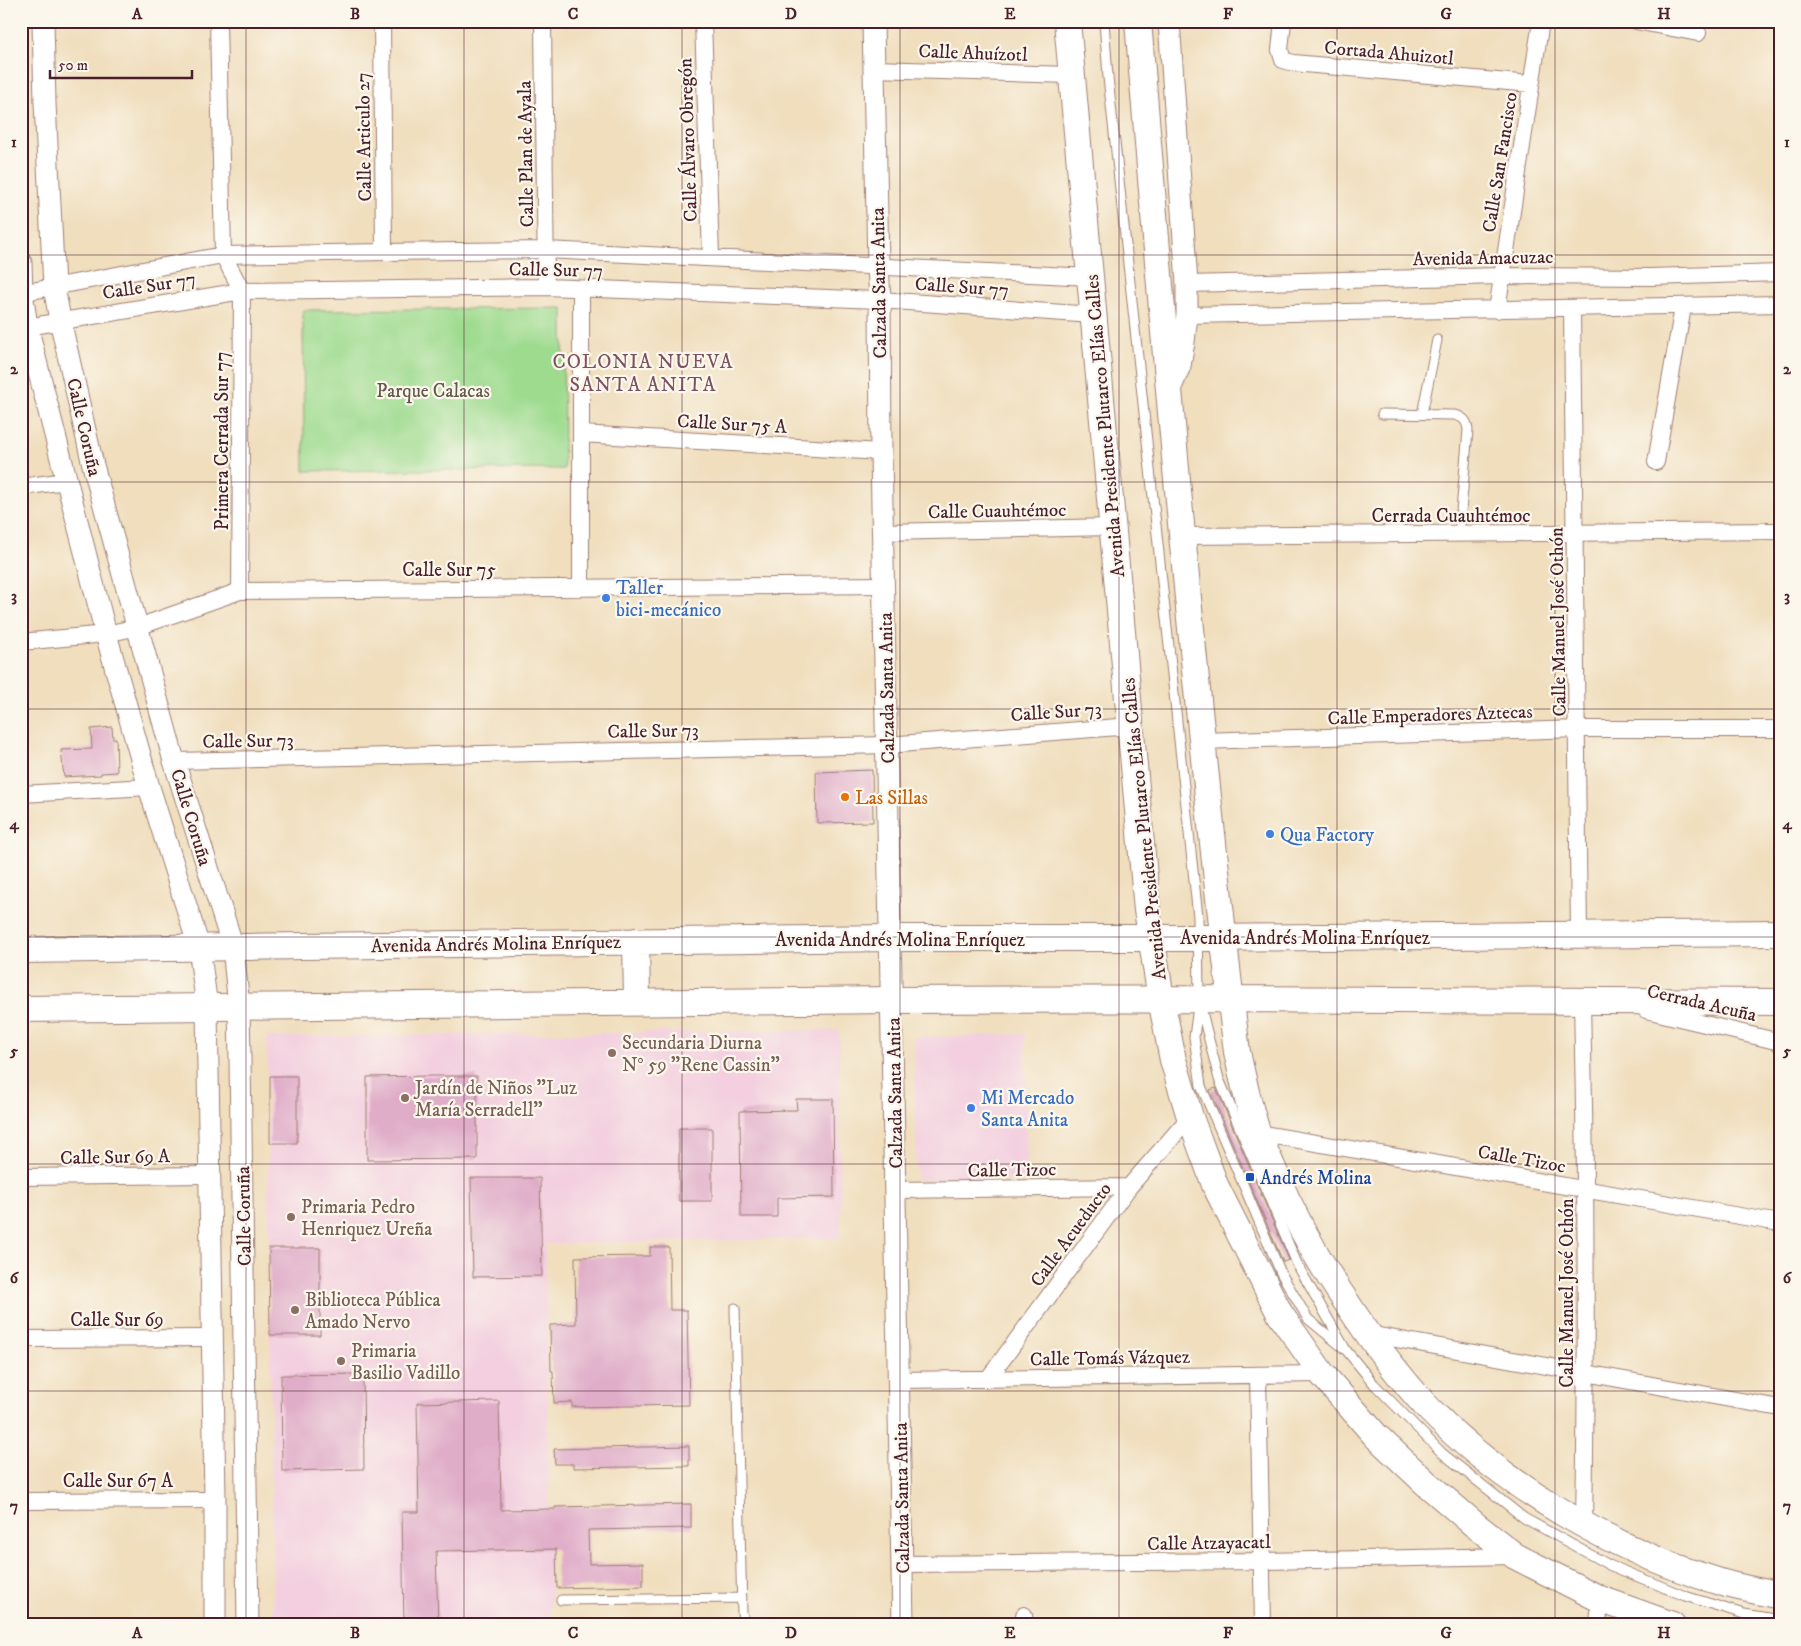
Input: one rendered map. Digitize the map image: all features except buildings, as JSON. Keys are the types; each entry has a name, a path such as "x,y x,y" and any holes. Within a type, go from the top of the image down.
{"main road":[{"name":"Avenida Presidente Plutarco Elías Calles","path":"1067,21 1147,910 1173,1060 1190,1117 1215,1185 1280,1314 1322,1374 1376,1436 1427,1484 1515,1556 1600,1599 1672,1625"},
{"path":"1138,21 1168,395 1202,740 1211,938 1230,999 1237,1052 1246,1095 1258,1133 1294,1215 1321,1265 1368,1334 1428,1408 1466,1444 1515,1483 1584,1525 1645,1555 1720,1582 1780,1596"},
{"name":"Avenida Andrés Molina Enríquez","path":"21,950 891,938 1211,938 1780,933"},
{"path":"636,942 637,1002"},
{"path":"21,1009 892,1000 1230,999 1780,1002"}],"street":[{"name":"Calle Coruña","path":"43,21 54,287 60,320 93,465 174,762 233,947 239,1007 248,1625"},
{"path":"218,21 223,255 242,290"},
{"name":"Calle Articulo 27","path":"382,21 384,252"},
{"name":"Calle Plan de Ayala","path":"543,21 546,287"},
{"name":"Calle Álvaro Obregón","path":"703,21 710,257"},
{"name":"Calzada Santa Anita","path":"873,21 880,300 881,452 903,1625"},
{"path":"1168,395 1180,366 1187,315 1187,284 1169,21"},
{"name":"Cortada Ahuizotl","path":"1283,21 1280,50 1283,60 1293,63 1531,84"},
{"name":"Calle San Fancisco","path":"1497,310 1541,21"},
{"path":"1636,21 1698,33"},
{"name":"Calle Ahuízotl","path":"874,69 1071,75"},
{"name":"Calle Sur 77","path":"22,293 223,255 384,252 546,250 1090,277"},
{"name":"Calle Coruña","path":"21,263 24,327 149,787 200,947 207,1007 215,1500 215,1625"},
{"name":"Avenida Amacuzac","path":"1187,284 1501,276 1650,277 1780,273"},
{"name":"Calle Sur 77","path":"24,327 242,290 546,287 880,300 1093,315"},
{"path":"581,289 581,588"},
{"name":"Primera Cerrada Sur 77","path":"240,591 242,290"},
{"path":"1187,315 1780,304"},
{"path":"1656,462 1682,307"},
{"name":"Calle Manuel José Othón","path":"1572,308 1580,934"},
{"name":"Calle Sur 75 A","path":"581,434 881,452"},
{"path":"21,488 66,481"},
{"name":"Calle Cuauhtémoc","path":"883,532 1113,527"},
{"name":"Cerrada Cuauhtémoc","path":"1183,536 1780,531"},
{"name":"Calle Sur 75","path":"21,642 106,634 138,627 240,591 884,585"},
{"name":"Calle Sur 73","path":"174,762 887,745 1131,726"},
{"name":"Calle Emperadores Aztecas","path":"1202,740 1578,729 1780,729"},
{"path":"21,794 149,787"},
{"name":"Calle Manuel José Othón","path":"1582,1002 1586,1189 1584,1525"},
{"name":"Cerrada Acuña","path":"1614,1002 1780,1042"},
{"name":"Calle Acueducto","path":"988,1379 1129,1187 1190,1117"},
{"name":"Calle Tizoc","path":"1258,1133 1780,1223"},
{"name":"Calle Sur 69 A","path":"21,1177 209,1175"},
{"name":"Calle Tizoc","path":"896,1190 1129,1187"},
{"path":"1368,1334 1780,1408"},
{"name":"Calle Sur 69","path":"21,1339 212,1338"},
{"name":"Calle Tomás Vázquez","path":"899,1380 1322,1374"},
{"path":"1258,1375 1263,1625"},
{"name":"Calle Sur 67 A","path":"21,1501 215,1500"},
{"name":"Calle Atzayacatl","path":"903,1564 1263,1561 1515,1556"},
{"path":"1598,1625 1600,1599"}],"lane":[{"path":"1104,21 1108,77 1198,917 1211,938 1199,999 1194,1037 1201,1086 1280,1273 1308,1319 1346,1350"},
{"path":"1422,414 1437,340"},
{"path":"1382,414 1454,415 1462,417 1467,423 1468,430 1458,535"},
{"path":"1199,999 1219,1079 1298,1266 1346,1350 1374,1384 1442,1452 1524,1518 1609,1565 1685,1596 1744,1614 1780,1620"},
{"path":"735,1308 742,1614 748,1625"},
{"path":"561,1600 742,1598"}],"shaded area":[{"path":"839,1030 841,1238 545,1244 551,1625 273,1625 270,1335 320,1335 320,1249 269,1248 267,1037"},
{"name":"Mi Mercado Santa Anita","path":"1025,1034 1027,1180 917,1180 914,1037"}],"green space":[{"name":"Parque Calacas","path":"563,308 564,469 304,471 303,310"}],"place":[{"name":"Taller bici-mecánico","path":"606,598"},
{"name":"Las Sillas","path":"845,797"},
{"name":"Qua Factory","path":"1270,834"},
{"name":"Secundaria Diurna N° 59 \"Rene Cassin\"","path":"612,1053"},
{"name":"Jardín de Niños \"Luz María Serradell\"","path":"405,1098"},
{"name":"Mi Mercado Santa Anita","path":"971,1108"},
{"name":"Andrés Molina","path":"1250,1177"},
{"name":"Primaria Pedro Henriquez Ureña","path":"291,1217"},
{"name":"Biblioteca Pública Amado Nervo","path":"295,1310"},
{"name":"Primaria Basilio Vadillo","path":"341,1361"}],"district":[{"name":"COLONIA NUEVA SANTA ANITA","path":"643,372"}]}
